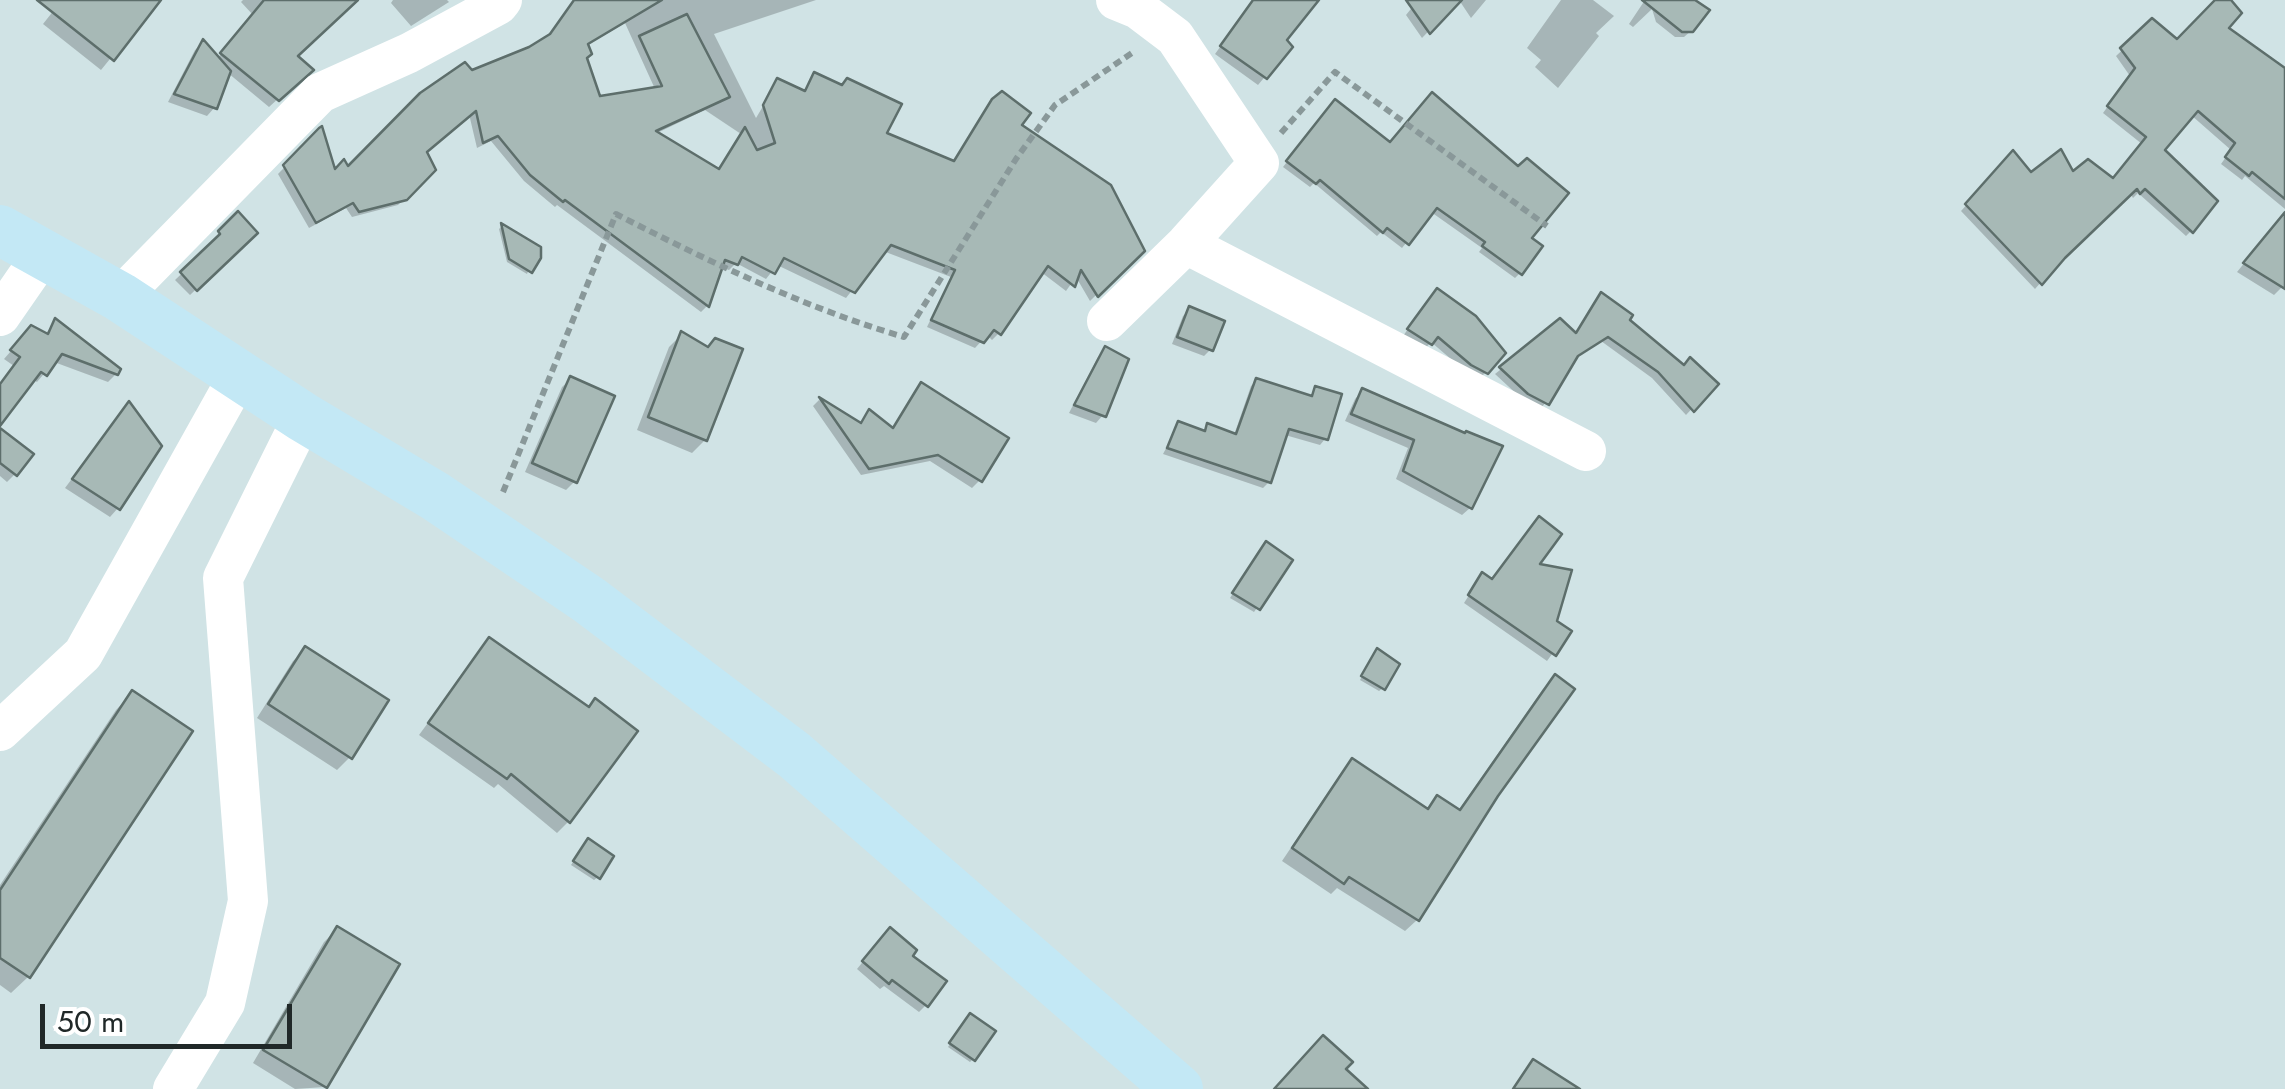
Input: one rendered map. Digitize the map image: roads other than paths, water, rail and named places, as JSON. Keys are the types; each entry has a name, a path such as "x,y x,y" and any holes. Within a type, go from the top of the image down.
{"main road":[{"path":"11,237 120,297 589,600 794,755 1178,1089"}],"street":[{"path":"120,297 320,93 409,53 502,0"},
{"path":"1106,321 1186,244 1259,163 1174,37 1138,10 1116,0"},
{"path":"0,316 11,237"},
{"path":"1186,244 1586,451"},
{"path":"0,731 83,654 239,375"},
{"path":"172,1089 225,1003 248,901 223,578 303,416"}]}
